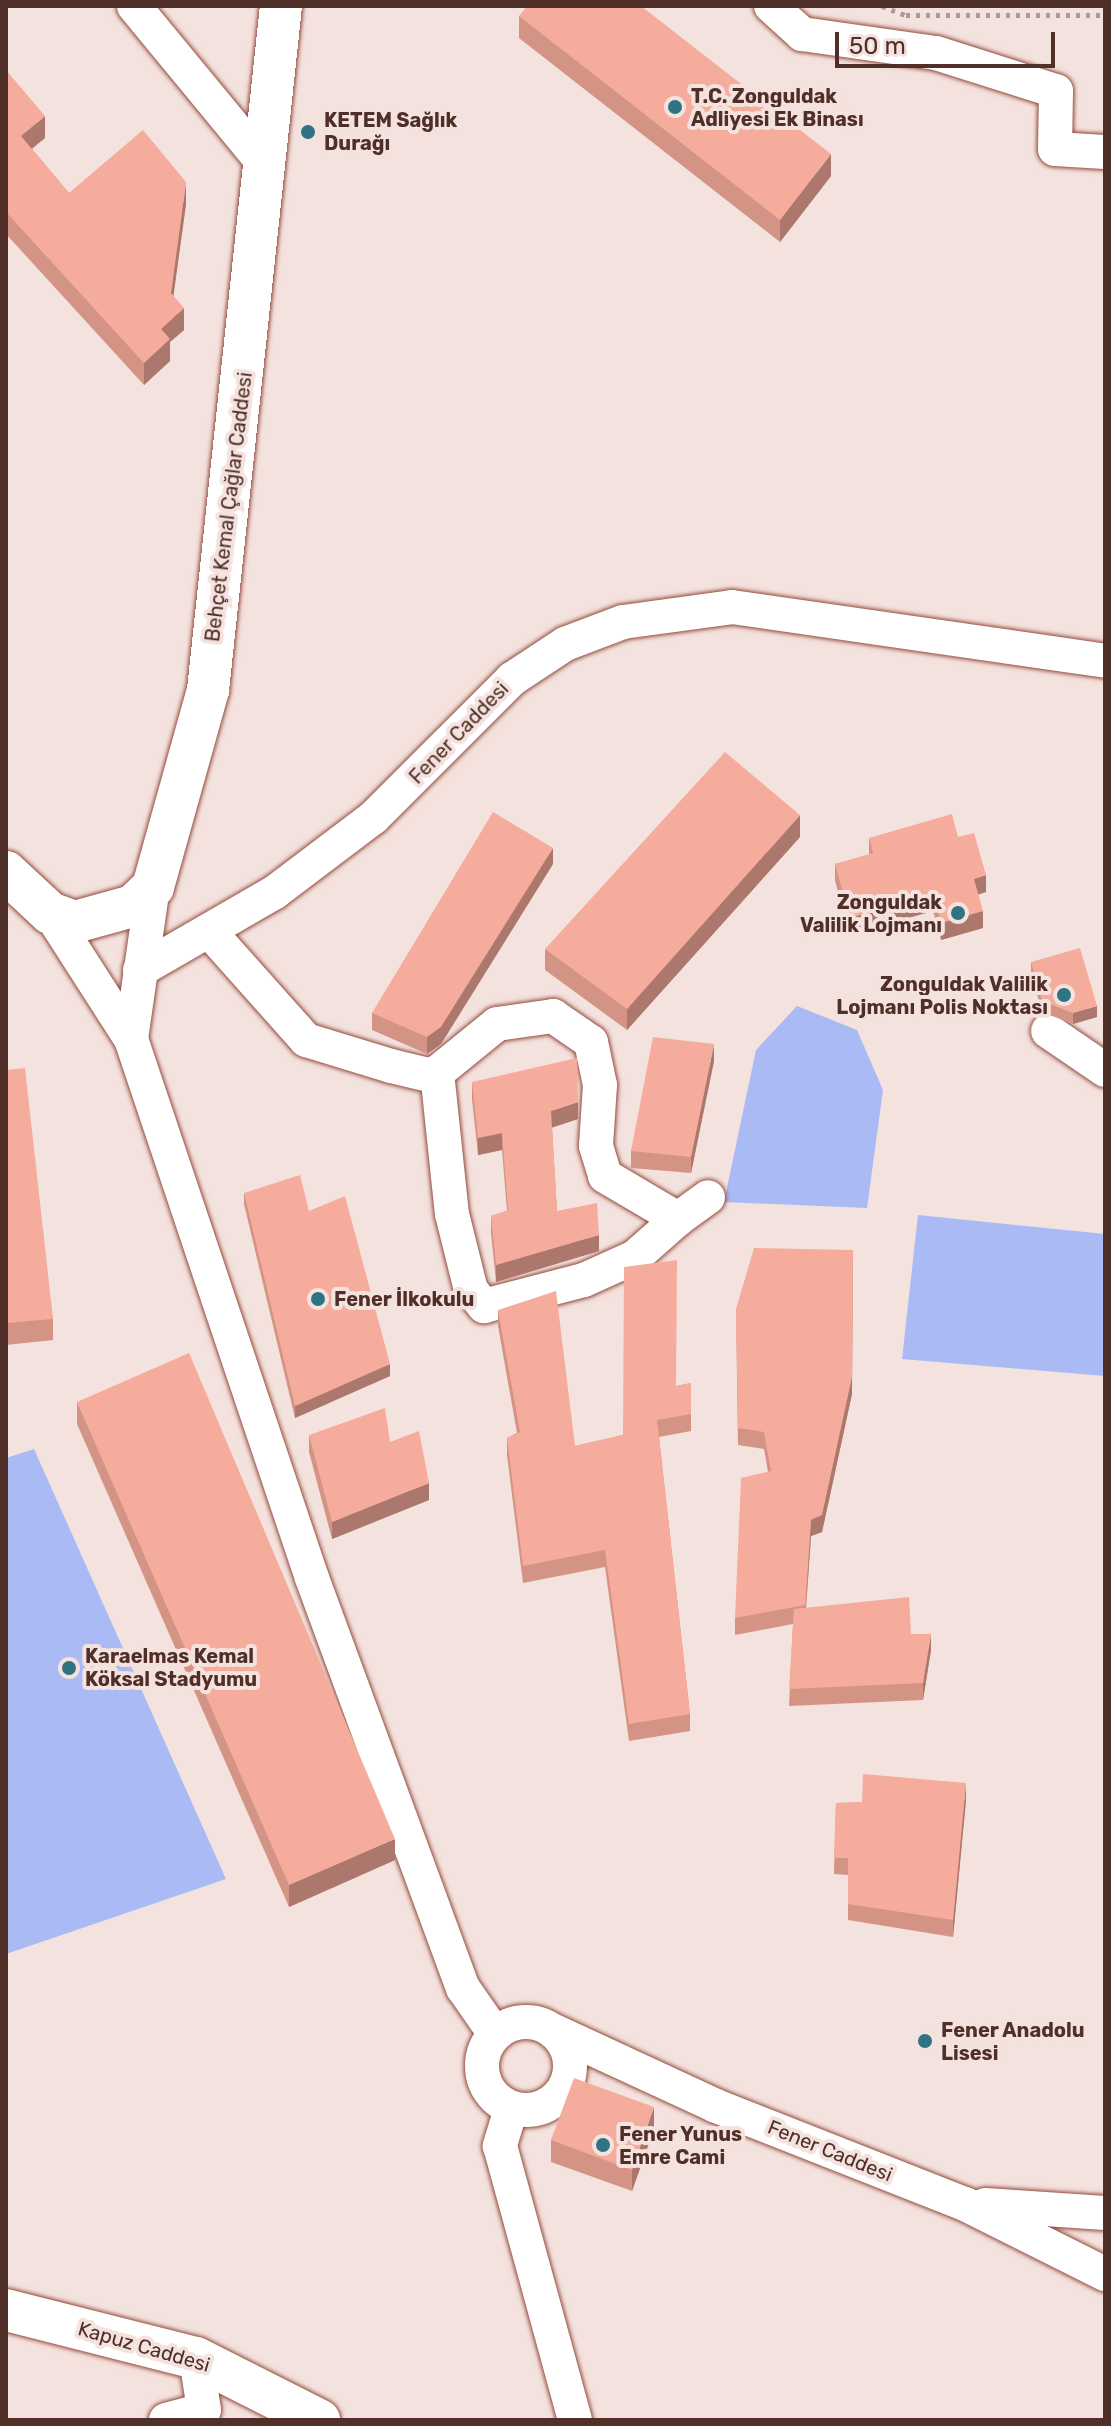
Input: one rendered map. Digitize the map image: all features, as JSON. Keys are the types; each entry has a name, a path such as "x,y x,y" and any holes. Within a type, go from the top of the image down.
{"main road":[{"name":"Behçet Kemal Çağlar Caddesi","path":"153,887 208,690 257,257 260,159 281,6"},
{"path":"6,872 50,913 75,922 109,916 153,887"},
{"name":"Kapuz Caddesi","path":"6,2310 196,2358 319,2420"}],"street":[{"path":"134,6 260,159"},
{"path":"771,6 802,34 936,53 1056,91 1055,149 1105,152"},
{"name":"Fener Caddesi","path":"140,970 209,931 373,818 512,679 565,644 623,622 732,607 1105,661"},
{"path":"131,1039 153,887"},
{"path":"50,913 131,1039 312,1578 463,1988 495,2034"},
{"path":"209,931 306,1040 437,1072"},
{"path":"437,1072 497,1024 553,1016 591,1042 600,1085 596,1146 605,1176 651,1209 678,1219"},
{"path":"1048,1031 1105,1070"},
{"path":"437,1072 452,1214 471,1290 484,1306 584,1280 635,1257 708,1197"},
{"path":"530,2022 554,2031 569,2054 561,2094 539,2109 511,2109 482,2076 495,2034 530,2022"},
{"name":"Fener Caddesi","path":"554,2031 716,2106 965,2204 1105,2274"},
{"path":"511,2109 500,2146 575,2420"},
{"path":"965,2204 1105,2213"},
{"path":"166,2420 204,2410 196,2358"}],"path":[{"path":"882,6 906,15 1105,15"}],"shaded area":[{"path":"797,1006 857,1030 883,1090 867,1208 724,1202 756,1050"},
{"path":"918,1215 1105,1234 1105,1376 902,1359"},
{"name":"Karaelmas Kemal Köksal Stadyumu","path":"34,1449 226,1879 6,1954 6,1458"}],"building":[{"name":"T.C. Zonguldak Adliyesi Ek Binası","path":"527,6 641,6 831,154 780,220 519,16"},
{"path":"6,70 45,116 21,136 69,193 143,130 186,182 171,293 184,308 161,329 170,339 144,363 6,212"},
{"path":"725,752 800,815 627,1009 545,949"},
{"path":"493,812 553,848 441,1027 427,1037 372,1013"},
{"name":"Zonguldak Valilik Lojmanı","path":"952,814 958,837 974,833 986,875 974,879 983,911 941,923 933,894 850,918 835,864 873,853 869,838"},
{"name":"Zonguldak Valilik Lojmanı Polis Noktası","path":"1080,948 1097,1006 1073,1013 1042,1001 1031,962"},
{"path":"653,1037 714,1044 691,1157 631,1151"},
{"path":"577,1058 578,1102 551,1111 557,1211 597,1203 599,1235 496,1265 491,1216 508,1210 502,1133 478,1138 472,1082"},
{"path":"25,1068 53,1319 6,1323 6,1070"},
{"name":"Fener İlkokulu","path":"300,1175 309,1211 345,1196 390,1364 295,1406 244,1193"},
{"path":"754,1248 853,1250 852,1377 822,1515 811,1520 805,1605 735,1618 741,1478 771,1471 764,1432 738,1428 736,1309"},
{"path":"677,1260 676,1386 691,1383 691,1414 657,1420 690,1714 629,1724 605,1550 523,1566 507,1438 520,1432 498,1310 556,1291 575,1446 623,1435 624,1267"},
{"path":"189,1353 395,1839 289,1885 77,1402"},
{"path":"385,1408 390,1442 419,1431 429,1483 332,1522 309,1435"},
{"path":"909,1597 911,1634 931,1634 923,1683 789,1689 794,1609"},
{"path":"863,1774 966,1783 953,1920 848,1904 848,1858 834,1858 836,1803 862,1802"},
{"name":"Fener Yunus Emre Cami","path":"574,2078 654,2107 632,2170 551,2140"}],"place":[{"name":"T.C. Zonguldak Adliyesi Ek Binası","path":"675,107"},
{"name":"KETEM Sağlık Durağı","path":"308,132"},
{"name":"Zonguldak Valilik Lojmanı","path":"958,913"},
{"name":"Zonguldak Valilik Lojmanı Polis Noktası","path":"1064,995"},
{"name":"Fener İlkokulu","path":"318,1299"},
{"name":"Karaelmas Kemal Köksal Stadyumu","path":"69,1668"},
{"name":"Fener Anadolu Lisesi","path":"925,2041"},
{"name":"Fener Yunus Emre Cami","path":"603,2145"}]}
